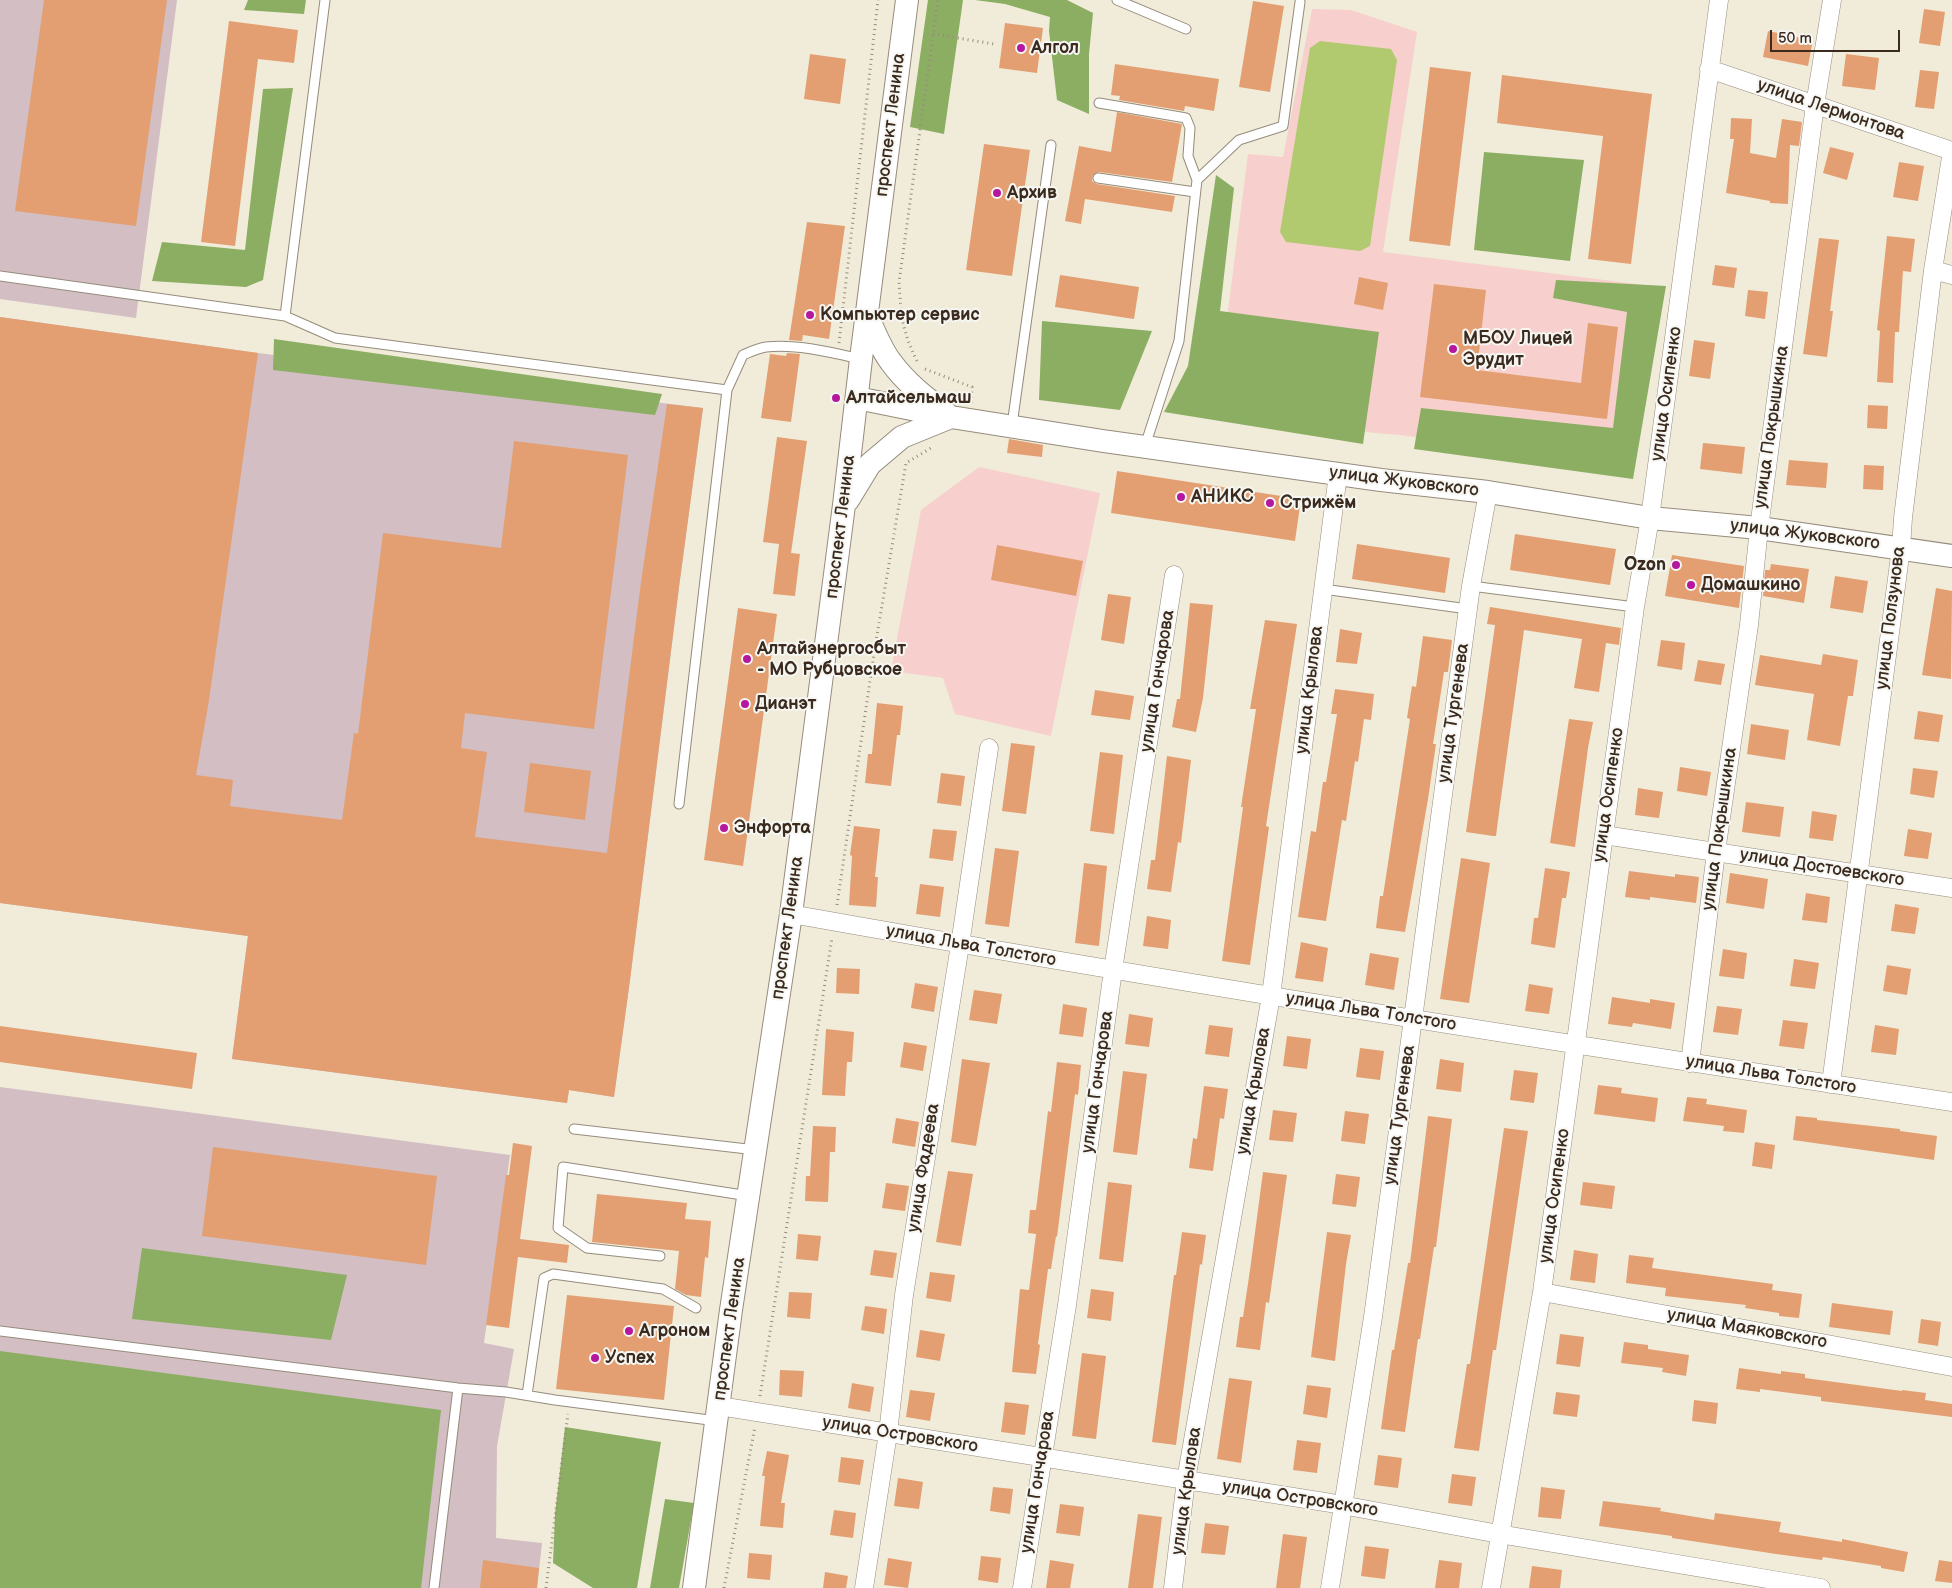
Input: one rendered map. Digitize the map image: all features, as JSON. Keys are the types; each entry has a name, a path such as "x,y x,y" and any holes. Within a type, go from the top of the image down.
{"street":[{"name":"проспект Ленина","path":"694,1588 731,1310 790,914 858,398 860,359 907,0"},
{"name":"улица Осипенко","path":"1491,1588 1542,1292 1635,607 1650,518 1719,0"},
{"name":"улица Покрышкина","path":"1690,1063 1716,852 1749,625 1758,528 1815,105 1832,0"},
{"name":"улица Лермонтова","path":"1709,69 1952,151"},
{"name":"улица Ползунова","path":"1831,1084 1901,548 1933,270 1952,151"},
{"path":"1933,270 1952,275"},
{"path":"866,313 879,342 891,362 917,391 961,418"},
{"name":"улица Жуковского","path":"858,398 961,418 1338,474 1488,492 1650,518 1758,528 1952,556"},
{"path":"844,505 870,464 902,437 961,418"},
{"name":"улица Крылова","path":"1173,1588 1186,1480 1271,996 1338,474"},
{"name":"улица Тургенева","path":"1330,1588 1372,1317 1471,586 1488,492"},
{"name":"улица Гончарова","path":"1022,1588 1067,1305 1113,970 1174,576"},
{"name":"улица Фадеева","path":"864,1588 888,1433 904,1295 960,945 989,748"},
{"name":"улица Достоевского","path":"1604,835 1952,888"},
{"name":"улица Льва Толстого","path":"790,914 960,945 1575,1046 1952,1102"},
{"name":"улица Маяковского","path":"1542,1292 1952,1367"},
{"name":"улица Островского","path":"718,1413 758,1412 1343,1505 1499,1534 1821,1588"}],"lane":[{"path":"285,316 326,0"},
{"path":"1118,0 1186,29"},
{"path":"1197,180 1239,140 1283,126 1300,2"},
{"path":"1099,103 1186,118 1190,128 1188,156 1197,180 1178,341 1145,446"},
{"path":"1012,425 1051,145"},
{"path":"1098,178 1196,192"},
{"path":"0,276 285,316 335,338 727,390"},
{"path":"679,804 727,390 743,355 764,348 796,348 860,359"},
{"path":"1471,586 1635,607"},
{"path":"1323,589 1468,609"},
{"path":"574,1129 756,1150"},
{"path":"660,1256 587,1248 558,1228 563,1167 749,1196"},
{"path":"528,1396 544,1278 553,1274 663,1289 696,1308"},
{"path":"0,1331 570,1401 718,1413"},
{"path":"434,1588 458,1388"}],"path":[{"path":"838,354 878,0"},
{"path":"938,0 898,282 902,324 908,343 920,367 972,387 961,418"},
{"path":"933,34 994,44"},
{"path":"724,1588 758,1412 835,922 875,648 906,463 938,444"},
{"path":"546,1588 570,1401"}],"shaded area":[{"path":"0,0 177,0 136,318 0,299"},
{"path":"1312,9 1351,10 1417,32 1383,252 1644,285 1629,470 1400,435 1215,412 1248,154 1283,157"},
{"path":"0,317 258,353 703,408 614,1097 569,1090 567,1103 232,1059 248,936 0,903"},
{"path":"979,467 1100,493 1051,736 955,714 943,678 891,671 921,510"},
{"path":"0,1087 510,1155 484,1343 514,1349 497,1446 496,1538 542,1543 537,1588 0,1588"}],"green space":[{"path":"248,0 306,0 304,14 244,10"},
{"path":"928,0 963,0 944,134 910,127"},
{"path":"975,0 1067,0 1093,13 1089,54 1089,114 1057,100 1049,31 1050,17 1005,4"},
{"path":"1320,41 1391,49 1397,60 1370,246 1360,251 1286,242 1280,232 1310,48"},
{"path":"293,88 263,280 246,287 152,281 162,242 245,250 263,89"},
{"path":"1484,152 1584,160 1570,261 1474,250"},
{"path":"1216,175 1234,188 1220,311 1379,332 1363,444 1164,412 1188,366"},
{"path":"1556,280 1666,286 1633,479 1414,449 1421,408 1613,428 1627,312 1553,298"},
{"path":"1042,321 1152,331 1120,410 1039,400"},
{"path":"274,339 662,394 655,415 273,370"},
{"path":"142,1248 347,1275 331,1340 132,1319"},
{"path":"0,1351 441,1410 421,1588 0,1588"},
{"path":"565,1427 661,1442 637,1588 593,1588 553,1563 555,1514"},
{"path":"665,1499 694,1503 679,1588 650,1588"}],"building":[{"path":"44,0 167,0 136,226 15,211"},
{"path":"1253,1 1284,6 1270,92 1239,87"},
{"path":"1924,9 1945,12 1940,46 1919,43"},
{"path":"229,21 298,30 294,63 258,59 235,246 201,242"},
{"name":"Алгол","path":"1005,23 1043,28 1037,73 999,68"},
{"path":"1768,31 1813,40 1808,66 1763,57"},
{"path":"810,54 846,59 840,104 804,99"},
{"path":"1846,54 1879,58 1875,90 1842,86"},
{"path":"1115,64 1219,79 1214,111 1185,106 1184,111 1119,100 1120,96 1111,95"},
{"path":"1430,67 1471,72 1450,246 1409,241"},
{"path":"1920,70 1939,72 1934,109 1915,107"},
{"path":"1502,75 1652,94 1631,264 1588,259 1603,136 1497,123"},
{"path":"1117,112 1182,124 1172,182 1099,172 1093,175 1092,181 1097,184 1175,196 1172,212 1085,199 1081,224 1065,221 1079,146 1111,152"},
{"path":"1731,118 1752,119 1750,153 1776,158 1782,119 1802,122 1799,146 1790,145 1788,204 1770,203 1770,201 1726,193 1734,139 1730,139"},
{"path":"984,144 1030,150 1012,276 966,270"},
{"path":"1830,147 1854,153 1847,180 1823,173"},
{"path":"1899,162 1924,166 1918,201 1893,197"},
{"path":"807,222 845,226 829,339 803,335 802,341 789,340"},
{"path":"1887,236 1915,239 1911,272 1903,271 1899,332 1895,332 1893,383 1877,382 1880,331 1877,330"},
{"path":"1819,238 1839,240 1830,311 1833,311 1827,357 1803,354"},
{"path":"1715,265 1737,268 1734,288 1712,285"},
{"path":"1060,275 1139,287 1134,319 1055,307"},
{"path":"1359,277 1388,283 1383,310 1354,304"},
{"name":"МБОУ Лицей Эрудит","path":"1434,284 1486,290 1477,370 1581,383 1588,323 1618,327 1607,419 1420,397"},
{"path":"1748,290 1768,292 1765,319 1745,316"},
{"path":"0,317 258,353 209,700 196,775 233,780 230,806 252,809 342,820 354,733 358,734 383,533 501,548 514,441 628,455 594,729 465,713 461,748 487,752 475,837 607,853 641,582 667,404 703,408 614,1097 569,1090 567,1103 232,1059 248,936 0,903"},
{"path":"1694,340 1715,343 1710,379 1689,376"},
{"path":"787,353 800,354 791,422 761,418 770,354 786,356"},
{"path":"1868,405 1888,406 1887,429 1867,428"},
{"path":"777,437 807,441 791,553 800,554 795,596 773,594 779,544 763,542"},
{"path":"1009,439 1043,445 1042,457 1007,453"},
{"path":"1703,443 1745,447 1742,474 1700,469"},
{"path":"1789,460 1828,463 1826,488 1786,485"},
{"path":"1864,465 1884,466 1883,490 1863,489"},
{"path":"1117,471 1301,499 1295,541 1111,513"},
{"path":"1515,534 1616,549 1610,585 1510,570"},
{"path":"1357,544 1450,558 1445,593 1352,579"},
{"path":"997,545 1083,561 1076,596 991,580"},
{"path":"1672,555 1744,566 1739,608 1665,596"},
{"path":"1771,564 1809,569 1804,603 1763,596 1765,570 1770,570"},
{"path":"1835,576 1868,581 1863,613 1830,608"},
{"path":"1936,588 1952,591 1951,679 1922,675"},
{"path":"1108,594 1131,597 1124,644 1101,640"},
{"path":"1190,603 1213,605 1203,698 1196,732 1172,727 1177,699 1180,699"},
{"path":"1490,607 1621,628 1619,645 1606,643 1599,692 1574,688 1582,639 1524,630 1496,836 1466,832 1495,625 1487,624"},
{"path":"738,608 777,614 743,866 704,860"},
{"path":"1265,620 1297,624 1266,826 1269,827 1250,965 1222,961 1243,807 1241,807 1256,709 1250,709"},
{"path":"1340,629 1362,633 1357,664 1336,662"},
{"path":"1423,636 1452,640 1448,672 1444,672 1433,744 1436,744 1428,799 1405,932 1376,928 1380,896 1383,896 1410,719 1407,718 1412,686 1416,687"},
{"path":"1661,640 1685,643 1682,670 1657,666"},
{"path":"1823,654 1858,660 1853,696 1848,696 1840,746 1807,740 1814,694 1755,685 1760,655 1821,665"},
{"path":"1698,660 1725,664 1721,685 1694,681"},
{"path":"1335,689 1374,694 1371,720 1364,719 1358,762 1355,761 1346,821 1342,820 1326,921 1298,917 1311,831 1316,832 1323,782 1326,782 1337,714 1331,714"},
{"path":"1095,690 1134,696 1130,720 1091,715"},
{"path":"877,703 903,706 900,735 897,735 891,786 865,783 868,754 872,754"},
{"path":"1918,711 1943,715 1939,742 1914,739"},
{"path":"1569,719 1593,722 1575,847 1550,843"},
{"path":"1751,724 1789,730 1785,760 1747,754"},
{"path":"1011,743 1035,746 1026,814 1002,811"},
{"path":"1100,752 1123,755 1114,834 1090,831"},
{"path":"1167,756 1191,760 1181,843 1178,842 1171,892 1147,889 1151,860 1155,860"},
{"path":"530,763 591,771 585,820 524,812"},
{"path":"1680,767 1711,772 1707,796 1677,791"},
{"path":"1913,768 1938,771 1934,798 1910,794"},
{"path":"941,773 965,776 961,806 937,803"},
{"path":"1638,788 1663,792 1659,818 1635,815"},
{"path":"1746,802 1784,807 1780,837 1742,832"},
{"path":"1812,811 1837,815 1833,841 1809,838"},
{"path":"854,826 880,829 875,877 878,877 876,907 849,905 852,856 850,855"},
{"path":"933,829 957,831 953,861 929,858"},
{"path":"1908,829 1932,833 1928,859 1904,856"},
{"path":"995,848 1019,851 1009,927 985,924"},
{"path":"1461,858 1490,863 1469,1003 1440,999"},
{"path":"1084,863 1107,866 1099,946 1075,943"},
{"path":"1545,868 1570,872 1566,898 1562,898 1555,948 1531,944 1534,918 1538,918"},
{"path":"1629,871 1675,877 1675,874 1699,877 1696,903 1650,897 1650,900 1625,897"},
{"path":"1730,873 1768,879 1764,909 1726,903"},
{"path":"920,884 944,887 940,917 916,914"},
{"path":"1806,893 1830,897 1827,923 1802,920"},
{"path":"1895,904 1919,908 1915,934 1891,931"},
{"path":"1147,916 1171,920 1168,949 1143,946"},
{"path":"1301,942 1328,948 1323,982 1295,978"},
{"path":"1723,949 1747,953 1744,979 1719,976"},
{"path":"1370,953 1399,958 1394,990 1365,985"},
{"path":"1794,959 1819,963 1815,989 1790,986"},
{"path":"1887,965 1911,969 1907,995 1883,991"},
{"path":"837,968 860,969 859,994 836,993"},
{"path":"915,983 938,987 934,1012 911,1008"},
{"path":"1529,984 1553,988 1549,1014 1525,1011"},
{"path":"974,990 1002,994 997,1024 969,1020"},
{"path":"1612,997 1650,1003 1650,999 1675,1003 1671,1029 1633,1023 1632,1027 1608,1024"},
{"path":"1063,1004 1087,1008 1083,1037 1059,1034"},
{"path":"1717,1006 1742,1009 1738,1035 1713,1032"},
{"path":"1129,1014 1153,1018 1149,1047 1125,1044"},
{"path":"1783,1020 1808,1023 1804,1049 1779,1046"},
{"path":"1209,1025 1233,1028 1229,1057 1205,1054"},
{"path":"1875,1025 1899,1029 1896,1055 1871,1052"},
{"path":"0,1026 197,1053 192,1089 0,1062"},
{"path":"826,1029 854,1032 852,1062 847,1062 845,1096 822,1095"},
{"path":"1287,1036 1311,1039 1307,1069 1283,1066"},
{"path":"904,1042 927,1046 923,1071 900,1067"},
{"path":"1360,1048 1384,1051 1380,1080 1356,1077"},
{"path":"962,1059 990,1063 976,1146 951,1142"},
{"path":"1440,1059 1464,1063 1461,1092 1436,1089"},
{"path":"1057,1062 1081,1065 1078,1095 1075,1094 1057,1237 1051,1269 1048,1269 1036,1374 1012,1372 1020,1289 1029,1290 1036,1234 1028,1233 1030,1210 1036,1210 1048,1111 1051,1112"},
{"path":"1514,1070 1538,1073 1534,1103 1510,1100"},
{"path":"1123,1071 1147,1074 1137,1155 1113,1152"},
{"path":"1598,1085 1622,1088 1621,1093 1658,1098 1655,1122 1594,1114"},
{"path":"1204,1086 1228,1089 1224,1119 1220,1118 1213,1171 1189,1168 1193,1138 1197,1139"},
{"path":"1687,1097 1707,1099 1706,1104 1747,1110 1744,1133 1723,1131 1724,1126 1683,1121"},
{"path":"1273,1110 1297,1113 1293,1142 1269,1140"},
{"path":"1345,1111 1369,1114 1365,1144 1341,1141"},
{"path":"1428,1116 1452,1119 1436,1247 1434,1247 1420,1339 1418,1339 1405,1432 1381,1429 1392,1350 1394,1350 1408,1263 1410,1263"},
{"path":"1796,1116 1900,1129 1900,1131 1937,1136 1934,1160 1793,1140"},
{"path":"896,1118 919,1122 915,1147 892,1143"},
{"path":"813,1126 836,1127 835,1152 830,1152 828,1202 805,1201 806,1176 810,1176"},
{"path":"1504,1128 1528,1131 1496,1350 1493,1350 1479,1451 1454,1448 1467,1364 1470,1364"},
{"path":"1755,1142 1775,1145 1772,1169 1752,1166"},
{"path":"513,1143 532,1146 520,1239 569,1245 567,1263 518,1257 509,1328 486,1325 506,1175 509,1175"},
{"path":"213,1147 437,1176 426,1265 202,1236"},
{"path":"948,1171 973,1174 961,1246 936,1242"},
{"path":"1263,1172 1287,1175 1269,1303 1266,1302 1260,1350 1236,1347 1240,1317 1243,1317"},
{"path":"1336,1174 1360,1177 1356,1207 1332,1204"},
{"path":"1108,1182 1132,1185 1123,1262 1099,1259"},
{"path":"1583,1182 1615,1186 1612,1209 1580,1205"},
{"path":"886,1183 909,1186 905,1211 882,1208"},
{"path":"597,1194 687,1203 685,1219 711,1221 708,1258 705,1257 701,1297 686,1295 675,1289 679,1251 592,1242"},
{"path":"1182,1232 1206,1235 1202,1265 1200,1264 1176,1445 1152,1442 1174,1275 1176,1275"},
{"path":"1327,1232 1351,1235 1335,1361 1311,1357"},
{"path":"798,1234 821,1236 818,1261 796,1259"},
{"path":"874,1250 897,1253 893,1278 870,1275"},
{"path":"1574,1250 1598,1254 1595,1283 1570,1280"},
{"path":"1629,1255 1654,1258 1652,1268 1773,1284 1772,1290 1802,1294 1799,1318 1779,1316 1779,1313 1745,1308 1746,1305 1665,1296 1666,1288 1626,1283"},
{"path":"930,1272 955,1275 951,1302 926,1298"},
{"path":"1091,1289 1114,1292 1111,1321 1087,1318"},
{"path":"789,1292 812,1293 810,1319 787,1317"},
{"path":"567,1295 674,1306 664,1400 556,1389"},
{"path":"1832,1303 1893,1311 1890,1335 1829,1327"},
{"path":"865,1306 887,1309 884,1334 861,1330"},
{"path":"1921,1319 1941,1322 1938,1346 1918,1343"},
{"path":"920,1330 945,1334 940,1361 916,1357"},
{"path":"1560,1334 1584,1337 1580,1367 1556,1364"},
{"path":"1624,1342 1648,1345 1648,1349 1689,1355 1686,1376 1662,1372 1663,1368 1621,1363"},
{"path":"1082,1353 1106,1356 1096,1439 1072,1436"},
{"path":"1739,1368 1781,1374 1781,1371 1805,1374 1805,1378 1926,1393 1925,1400 1952,1404 1952,1417 1821,1401 1821,1397 1760,1389 1760,1392 1736,1389"},
{"path":"780,1370 804,1371 802,1397 779,1395"},
{"path":"1229,1378 1252,1381 1241,1463 1217,1459"},
{"path":"852,1383 874,1387 870,1412 848,1408"},
{"path":"1307,1385 1331,1388 1327,1418 1303,1414"},
{"path":"910,1390 935,1393 930,1421 906,1417"},
{"path":"1556,1392 1580,1395 1577,1417 1553,1414"},
{"path":"1694,1400 1718,1403 1716,1424 1692,1421"},
{"path":"1005,1402 1029,1405 1025,1435 1001,1432"},
{"path":"1297,1440 1321,1443 1317,1473 1293,1470"},
{"path":"767,1451 789,1455 781,1503 785,1503 783,1528 760,1526 765,1476 762,1476"},
{"path":"1378,1455 1402,1458 1398,1488 1374,1485"},
{"path":"841,1457 864,1460 860,1485 838,1482"},
{"path":"1452,1474 1476,1477 1472,1506 1448,1503"},
{"path":"898,1478 923,1482 919,1509 894,1506"},
{"path":"993,1487 1013,1489 1010,1514 990,1511"},
{"path":"1541,1487 1565,1490 1561,1519 1538,1517"},
{"path":"1603,1501 1661,1508 1660,1511 1714,1520 1715,1513 1781,1522 1779,1532 1842,1542 1842,1539 1908,1552 1904,1572 1881,1568 1881,1566 1823,1557 1822,1560 1776,1554 1672,1538 1672,1536 1599,1526"},
{"path":"1060,1504 1084,1507 1080,1536 1056,1533"},
{"path":"834,1510 856,1513 853,1538 830,1535"},
{"path":"1138,1514 1162,1517 1153,1588 1128,1588"},
{"path":"1205,1523 1229,1526 1225,1555 1201,1553"},
{"path":"1283,1534 1307,1537 1300,1588 1276,1588"},
{"path":"1365,1546 1389,1549 1385,1579 1361,1576"},
{"path":"749,1553 772,1555 770,1580 747,1578"},
{"path":"981,1556 1001,1558 998,1583 978,1580"},
{"path":"888,1558 912,1562 908,1588 884,1585"},
{"path":"483,1560 539,1568 537,1588 480,1588"},
{"path":"1050,1560 1074,1564 1070,1588 1046,1588"},
{"path":"1439,1560 1462,1563 1459,1588 1435,1588"},
{"path":"1939,1560 1952,1562 1952,1583 1935,1581"},
{"path":"1532,1566 1562,1570 1560,1588 1529,1588"},
{"path":"825,1572 848,1576 846,1588 823,1588"}],"place":[{"name":"Алгол","path":"1021,48"},
{"name":"Архив","path":"997,193"},
{"name":"Компьютер сервис","path":"810,315"},
{"name":"МБОУ Лицей Эрудит","path":"1453,349"},
{"name":"Алтайсельмаш","path":"836,398"},
{"name":"АНИКС","path":"1181,497"},
{"name":"Стрижём","path":"1270,503"},
{"name":"Ozon","path":"1676,565"},
{"name":"Домашкино","path":"1691,585"},
{"name":"Алтайэнергосбыт - МО Рубцовское","path":"747,659"},
{"name":"Дианэт","path":"745,704"},
{"name":"Энфорта","path":"724,828"},
{"name":"Агроном","path":"629,1331"},
{"name":"Успех","path":"595,1358"}]}
